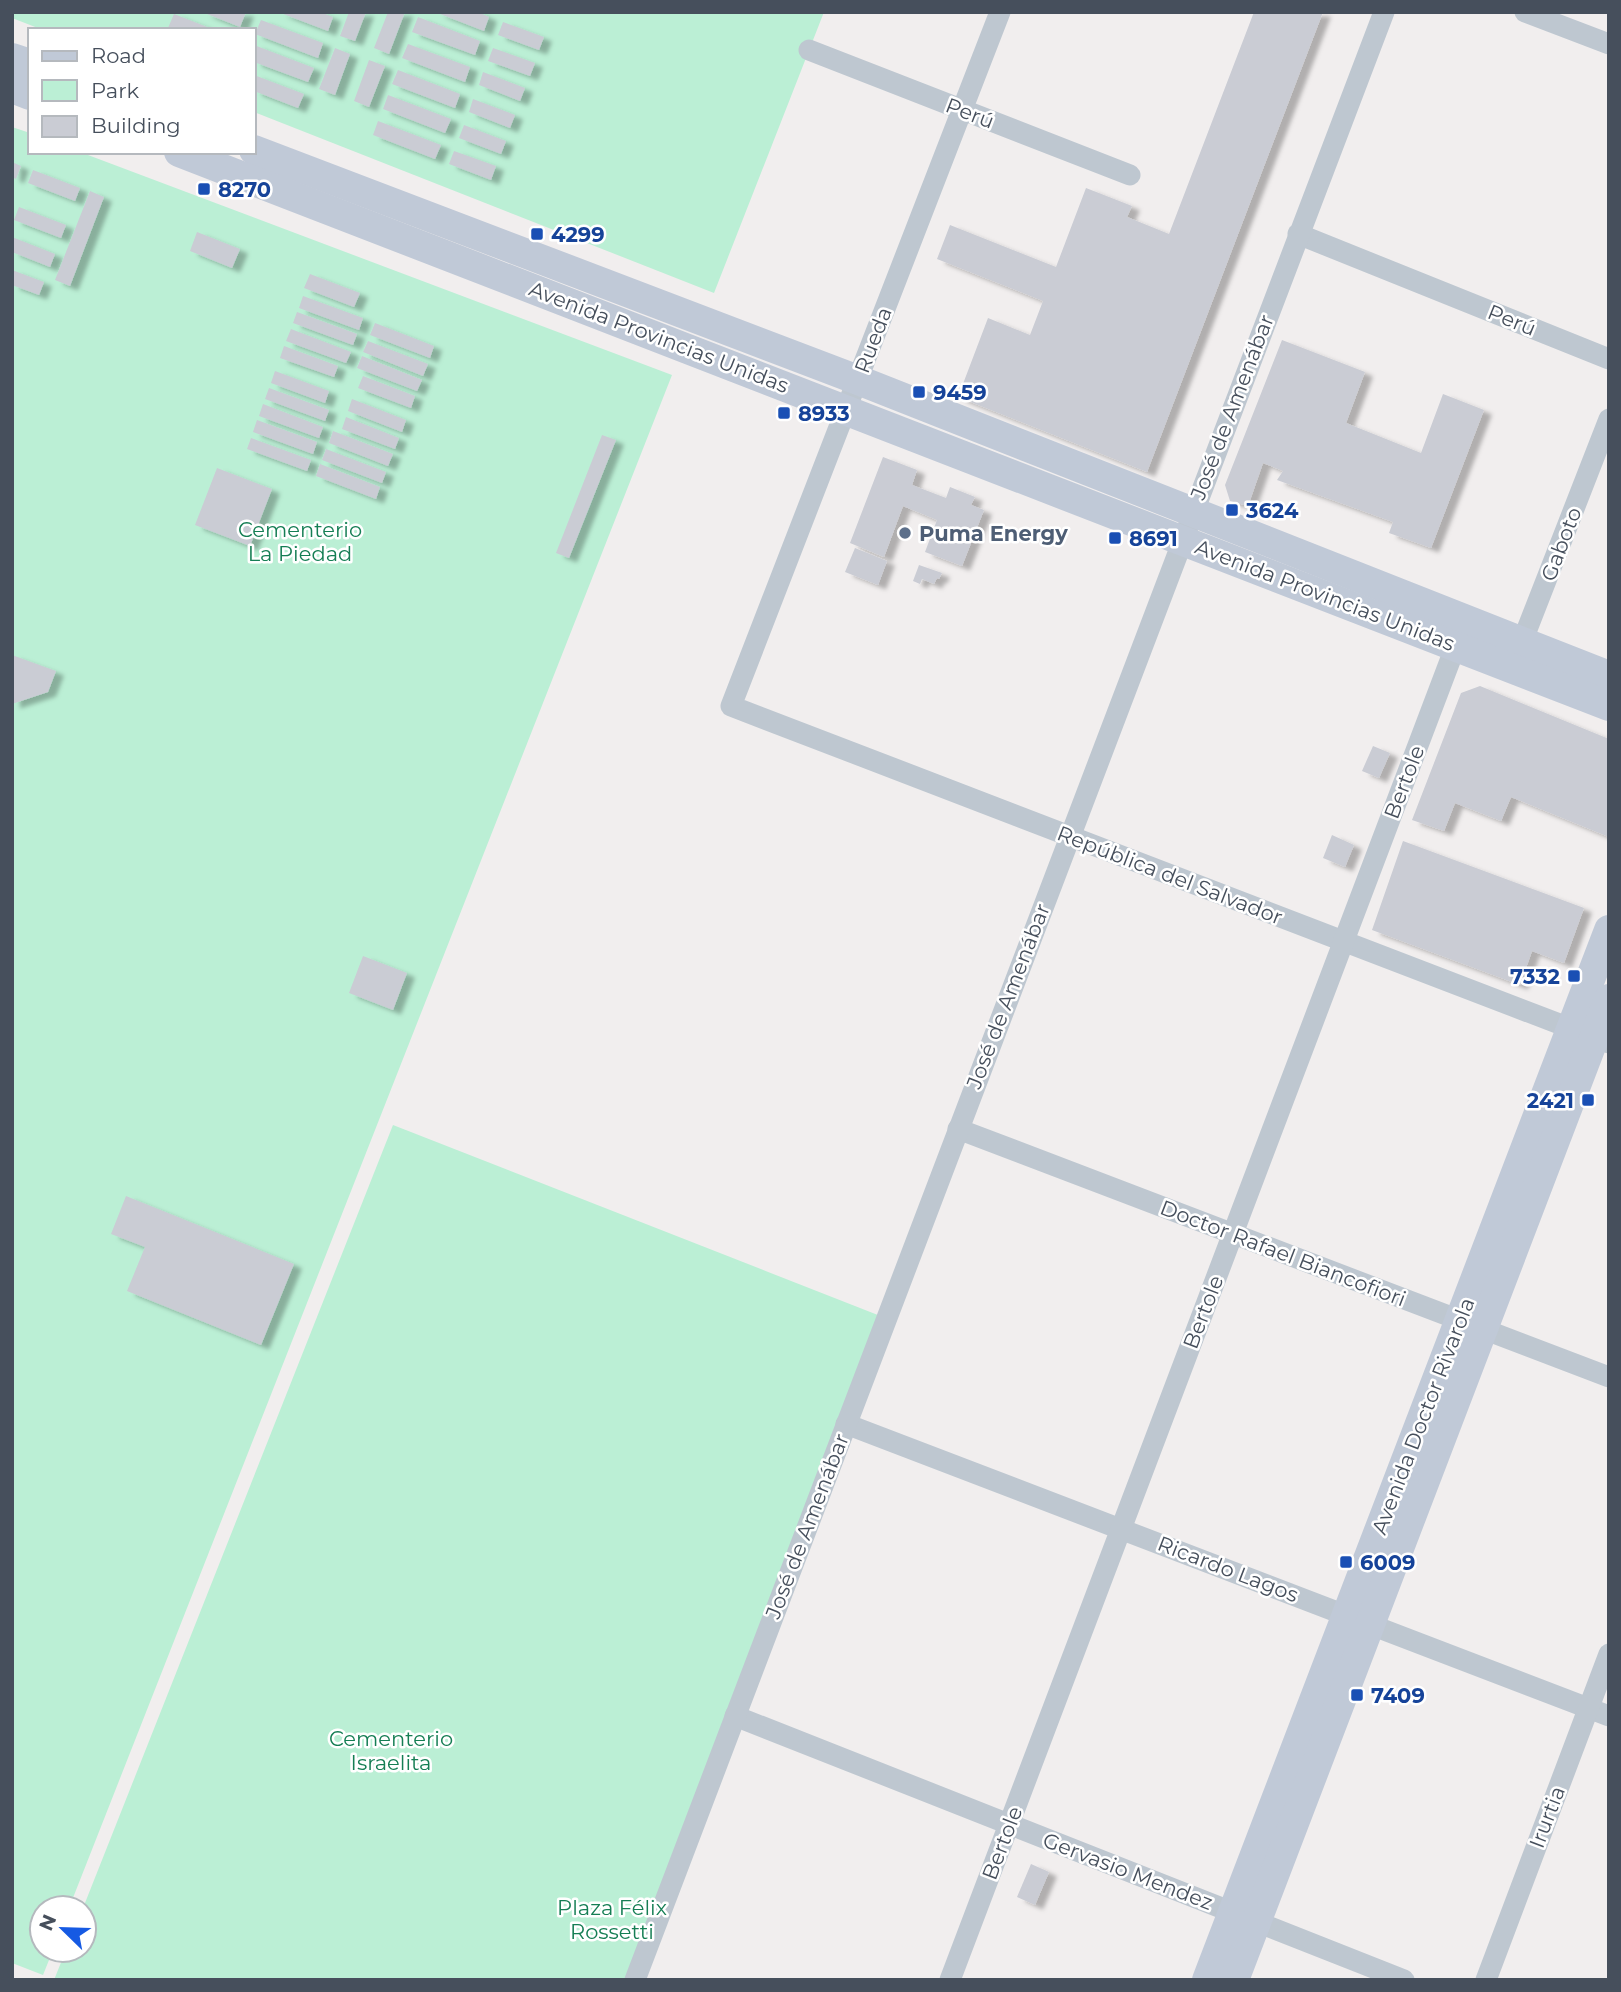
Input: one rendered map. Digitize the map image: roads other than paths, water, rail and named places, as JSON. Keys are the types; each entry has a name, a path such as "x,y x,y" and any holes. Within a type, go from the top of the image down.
{"main road":[{"name":"Avenida Provincias Unidas","path":"256,151 858,380 1192,511 1518,655 1609,706"},
{"name":"Avenida Provincias Unidas","path":"184,154 1456,645 1518,655 1609,676"},
{"name":"Avenida Doctor Rivarola","path":"1591,1036 1609,930"},
{"name":"Avenida Doctor Rivarola","path":"1206,1980 1244,1917 1471,1324 1591,1036 1609,999"},
{"name":"Avenida Doctor Rivarola","path":"1234,1980 1244,1917"}],"street":[{"name":"Rueda","path":"731,706 1000,12"},
{"name":"José de Amenábar","path":"635,1980 1181,539 1384,12"},
{"path":"1525,12 1609,44"},
{"name":"Perú","path":"809,50 1130,175"},
{"name":"Perú","path":"1298,234 1609,359"},
{"name":"Gaboto","path":"1518,655 1609,419"},
{"name":"Bertole","path":"950,1980 1456,645"},
{"name":"República del Salvador","path":"731,706 1591,1036"},
{"name":"Doctor Rafael Biancofiori","path":"958,1129 1609,1377"},
{"name":"Ricardo Lagos","path":"846,1423 1609,1716"},
{"name":"Irurtia","path":"1486,1980 1609,1654"},
{"name":"Gervasio Mendez","path":"735,1716 1405,1980"}],"place":[{"name":"8270","path":"204,189"},
{"name":"4299","path":"537,234"},
{"name":"9459","path":"919,392"},
{"name":"8933","path":"784,413"},
{"name":"3624","path":"1232,510"},
{"name":"Puma Energy","path":"905,533"},
{"name":"8691","path":"1115,538"},
{"name":"7332","path":"1574,976"},
{"name":"2421","path":"1588,1100"},
{"name":"6009","path":"1346,1562"},
{"name":"7409","path":"1357,1695"}],"park label":[{"name":"Cementerio La Piedad","path":"300,541"},
{"name":"Cementerio Israelita","path":"391,1750"},
{"name":"Plaza Félix Rossetti","path":"612,1919"}]}
